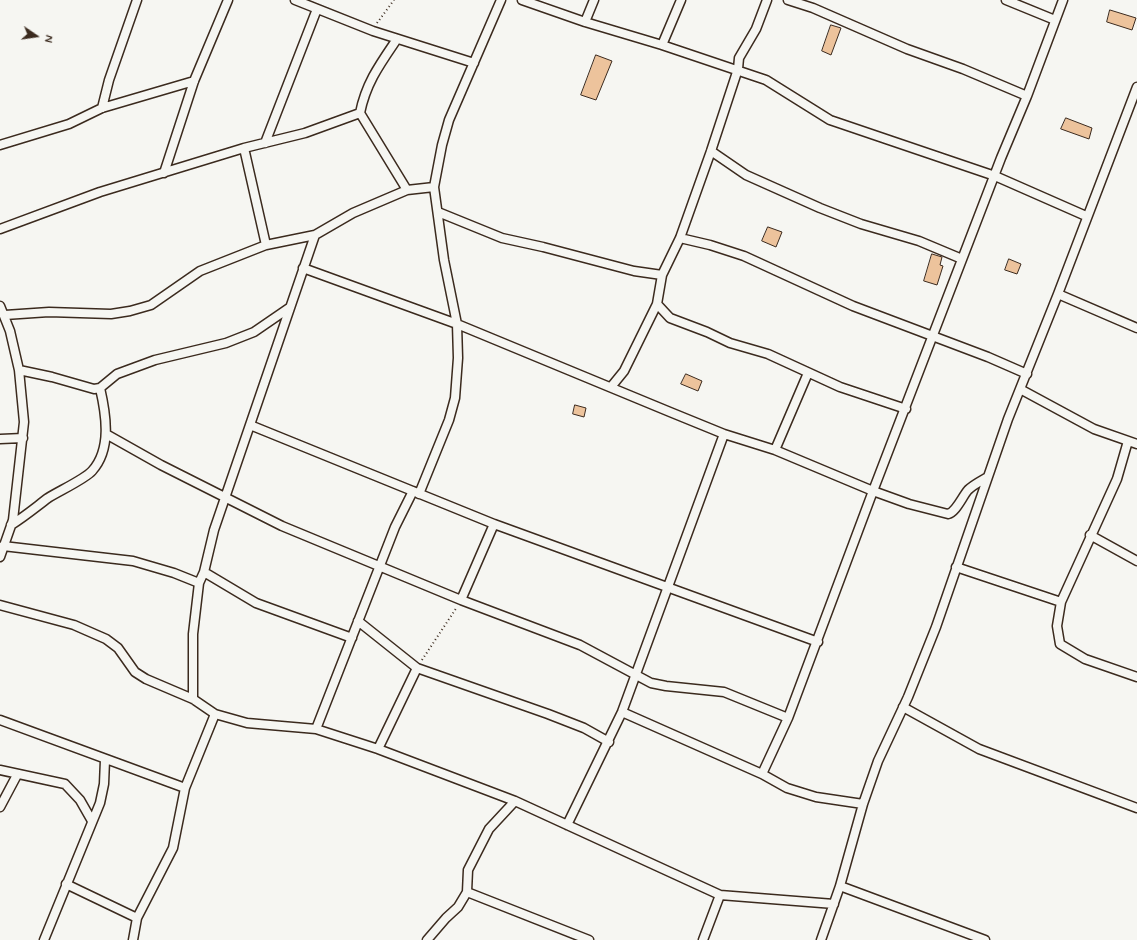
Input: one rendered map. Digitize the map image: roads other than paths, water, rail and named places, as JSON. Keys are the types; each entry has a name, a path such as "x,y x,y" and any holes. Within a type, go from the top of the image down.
{"street":[{"path":"102,108 109,80 137,0"},
{"path":"164,173 194,82 228,0"},
{"path":"295,0 373,31 474,63"},
{"path":"316,729 396,527 416,493 449,420 455,398 458,358 457,324 444,260 434,187 447,127 502,0"},
{"path":"522,0 585,22 738,69 780,87 830,120 995,176 1086,216"},
{"path":"585,22 594,0"},
{"path":"662,45 681,0"},
{"path":"611,387 624,371 657,304 662,275 680,238 711,151 738,69 740,58 756,29 767,0"},
{"path":"788,0 813,8 907,49 963,69 1027,96"},
{"path":"1006,0 1055,20"},
{"path":"762,774 788,718 818,642 873,490 906,409 962,259 1027,96 1063,0"},
{"path":"265,143 317,9"},
{"path":"397,39 376,70 364,94 360,113 406,190"},
{"path":"0,146 69,124 102,108 194,82"},
{"path":"821,940 840,886 863,804 878,761 903,708 936,627 986,478 1137,87"},
{"path":"0,229 100,192 244,148 305,133 360,113"},
{"path":"244,148 266,245"},
{"path":"711,151 746,175 789,192 820,208 861,224 919,241 962,259"},
{"path":"5,315 49,312 110,314 130,311 151,305 200,271 266,245 315,235 353,213 406,190 434,187"},
{"path":"438,212 502,238 543,246 634,271 662,275"},
{"path":"193,700 193,634 198,583 204,572 214,530 315,235"},
{"path":"680,238 736,254 853,306 934,336 1027,374"},
{"path":"303,268 457,324 724,434 775,450 909,504 948,514 952,512 968,490 976,483 986,478"},
{"path":"1058,294 1137,328"},
{"path":"657,304 670,318 707,332 730,343 768,354 808,373 873,400 906,409"},
{"path":"0,306 5,315 10,331 19,370 24,422 11,525 0,557"},
{"path":"19,370 52,376 88,388 100,388 117,374 155,360 226,343 254,332 290,307"},
{"path":"0,331 10,331"},
{"path":"775,450 808,373"},
{"path":"11,525 48,498 92,472 100,456 106,434 105,411 100,388"},
{"path":"1020,389 1094,429 1137,444"},
{"path":"250,425 494,524 818,642"},
{"path":"106,434 161,465 282,526 381,565 461,600 580,645 635,673 651,683 724,692 788,718"},
{"path":"567,825 609,742 622,712 635,673 724,434"},
{"path":"0,439 23,438"},
{"path":"1128,441 1117,479 1090,535 1061,602 1057,626 1060,644 1084,659 1137,677"},
{"path":"461,600 494,524"},
{"path":"1090,535 1137,561"},
{"path":"3,546 133,561 174,573 198,583"},
{"path":"956,567 1061,602"},
{"path":"204,572 256,604 352,638"},
{"path":"0,605 74,625 106,639 118,648 135,672 146,679 193,700 214,714 247,723 316,729 378,749 515,801 720,895 834,904"},
{"path":"358,621 417,668 548,714 584,728 609,742"},
{"path":"378,749 417,668"},
{"path":"903,708 979,749 1137,808"},
{"path":"622,712 762,774 787,788 816,797 863,804"},
{"path":"133,940 137,918 173,848 186,788 214,714"},
{"path":"0,720 105,760 186,788"},
{"path":"44,940 100,803 104,784 105,760"},
{"path":"0,770 65,784 80,800 92,821"},
{"path":"0,807 17,774"},
{"path":"427,940 446,918 458,907 467,892 468,870 489,829 515,801"},
{"path":"66,884 137,918"},
{"path":"840,886 986,940"},
{"path":"467,892 588,940"},
{"path":"703,940 720,895"}]}
